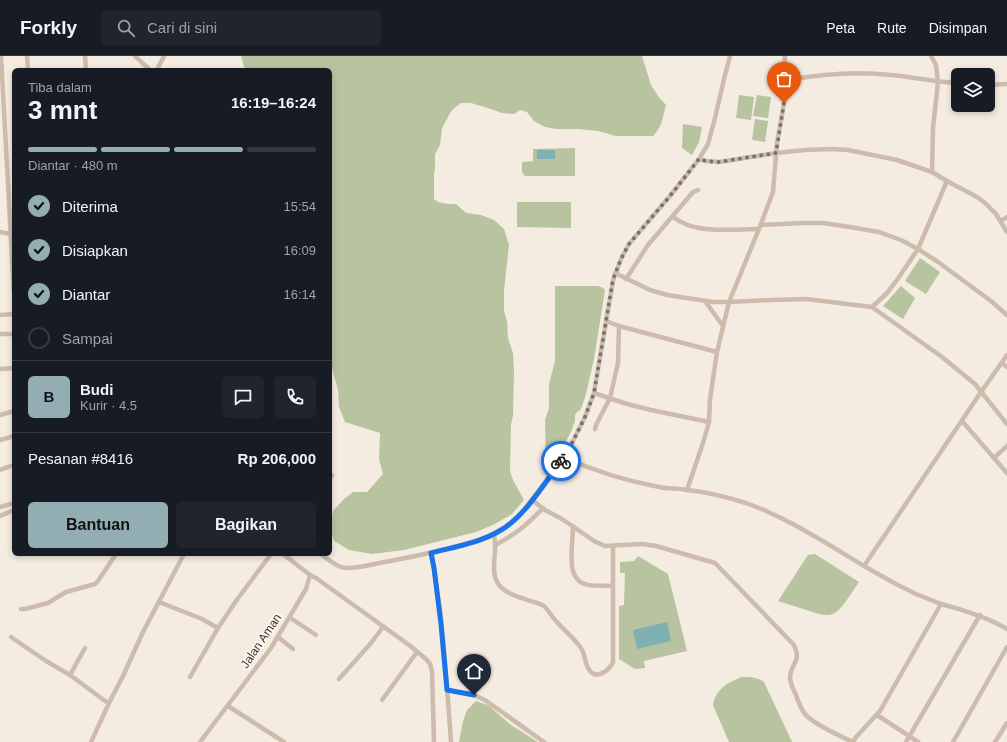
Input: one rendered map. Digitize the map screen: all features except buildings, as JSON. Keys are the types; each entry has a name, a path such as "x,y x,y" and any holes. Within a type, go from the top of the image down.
{"street":[{"path":"1,56 3,144 12,254"},
{"path":"27,56 28,68"},
{"path":"85,56 86,68"},
{"path":"135,56 148,68"},
{"path":"158,68 164,56"},
{"path":"324,556 338,566 346,568 431,553 464,545 494,534 512,523 520,515 564,458 585,417 594,393 615,273 629,244 670,196 699,159 708,144 712,134 730,56"},
{"path":"687,490 709,422 710,399 717,352 729,302 774,192 777,143 788,80 784,69 785,56"},
{"path":"931,56 936,66 938,82 933,128 932,172"},
{"path":"788,80 807,76 866,74 890,75 951,83"},
{"path":"995,85 1007,84"},
{"path":"699,159 719,162 776,153 832,149 848,150 897,160 932,172 977,197 992,209 1007,232"},
{"path":"872,307 897,280 918,249 946,181"},
{"path":"626,279 648,245 693,192 698,190"},
{"path":"673,217 679,222 693,226 719,230 801,223 823,223 879,232 901,240 918,249 968,283 1007,315"},
{"path":"1001,221 1007,217"},
{"path":"0,232 11,234"},
{"path":"615,273 650,290 667,295 720,303 806,299 872,307 942,357 975,384 1007,424"},
{"path":"705,301 723,326"},
{"path":"0,314 12,314"},
{"path":"606,322 717,352"},
{"path":"595,429 610,398 618,363 619,326"},
{"path":"0,334 12,334"},
{"path":"864,566 1007,355"},
{"path":"1002,363 1007,367"},
{"path":"0,369 12,368"},
{"path":"594,393 651,410 709,422"},
{"path":"0,415 12,412"},
{"path":"962,421 1007,473"},
{"path":"0,440 12,437"},
{"path":"994,458 1007,446"},
{"path":"564,458 628,480 660,487 714,495 746,503 768,512 817,537 864,566 916,594 941,604 980,615 1007,629"},
{"path":"0,470 12,466"},
{"path":"532,500 594,541 605,546 643,544 656,546 715,563 794,646 797,653 797,658 790,675 790,680 801,707 806,715 812,720 853,742 877,715 941,604"},
{"path":"0,507 12,504"},
{"path":"495,545 525,526 543,508"},
{"path":"0,516 12,511"},
{"path":"573,526 572,566 576,578 586,585 613,586"},
{"path":"494,534 495,573 496,580 499,585 509,593 545,607 556,622 581,648 587,667 590,672 594,674 610,669 613,662 613,546"},
{"path":"431,553 440,617 450,742"},
{"path":"21,609 48,603 66,592 95,584 115,556"},
{"path":"91,742 143,632 183,556"},
{"path":"190,677 218,628 270,556"},
{"path":"286,556 417,652 430,664 432,671 434,742"},
{"name":"Jalan Aman","path":"200,742 271,648 306,589 310,575"},
{"path":"159,602 202,619 218,628"},
{"path":"906,742 980,615"},
{"path":"289,617 316,635"},
{"path":"339,679 383,627"},
{"path":"11,636 36,654 70,675 105,701 109,702"},
{"path":"278,637 293,648"},
{"path":"953,742 1007,646"},
{"path":"70,675 85,648"},
{"path":"382,700 417,652"},
{"path":"447,690 474,695 485,700 544,742"},
{"path":"228,706 284,742"},
{"path":"877,715 918,742"},
{"path":"996,742 1007,723"}],"green space":[{"path":"241,56 642,56 651,85 666,105 660,125 653,136 616,136 598,131 556,129 545,127 534,121 527,112 520,110 514,114 502,113 471,103 461,103 452,110 442,128 440,145 435,154 434,199 441,203 456,204 466,213 481,215 494,220 504,229 509,245 504,291 504,311 507,321 508,338 513,353 514,371 510,471 513,480 524,500 512,514 495,524 476,532 404,550 372,554 349,550 334,541 332,534 333,511 353,492 367,492 383,474 379,459 380,433 345,422 339,407 338,390 332,368 332,68 244,68"},
{"path":"739,95 754,97 751,120 736,118"},
{"path":"757,95 771,97 768,118 753,116"},
{"path":"755,119 768,121 765,142 752,140"},
{"path":"683,124 702,127 699,142 692,155 682,148"},
{"path":"575,148 575,176 525,176 522,172 522,162 533,161 533,149"},
{"path":"517,202 571,202 571,228 517,227"},
{"path":"920,258 940,272 926,294 905,281"},
{"path":"555,286 598,286 605,290 594,359 586,394 581,409 575,415 575,421 571,432 560,452 546,472 545,420 549,408 549,384 555,361"},
{"path":"901,286 915,298 903,319 883,306"},
{"path":"815,554 859,582 838,611 831,615 819,614 778,601 808,555"},
{"path":"638,556 668,574 687,651 644,661 645,668 635,669 619,659 619,606 624,605 625,573 620,573 620,562 634,561"},
{"path":"742,677 759,679 764,682 792,742 729,742 713,705 714,700 716,695 723,687"},
{"path":"476,701 488,705 511,725 538,742 459,742 463,721 467,710"}],"water":[{"path":"537,150 555,150 555,159 537,159"},
{"path":"667,622 671,641 637,649 633,630"}],"way so far":[{"path":"561,461 567,453 585,417 594,393 613,279 624,252 699,159 719,162 776,153 784,103"}],"route":[{"path":"474,695 447,690 441,624 431,553 479,540 512,523 532,500 561,461"}]}
